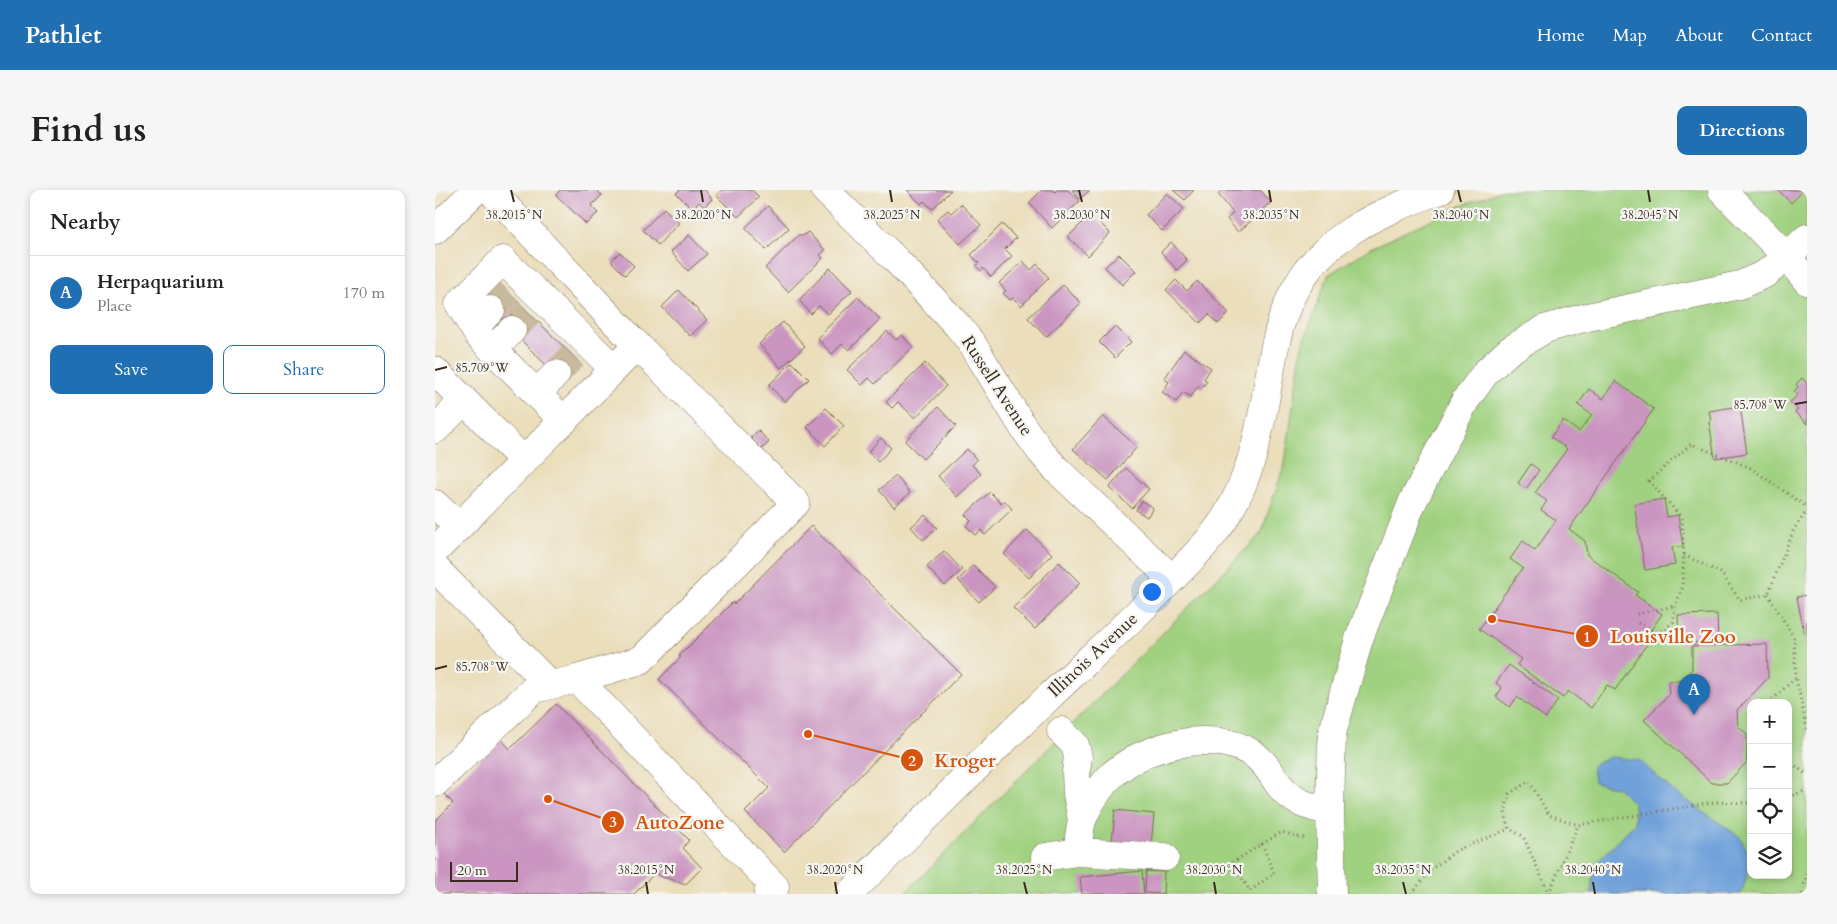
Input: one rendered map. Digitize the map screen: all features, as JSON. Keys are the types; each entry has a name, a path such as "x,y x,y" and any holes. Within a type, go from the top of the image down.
{"street":[{"path":"435,230 477,190"},
{"path":"435,783 534,689 577,679 641,660 796,503 638,346 490,190"},
{"name":"Russell Avenue","path":"825,190 896,260 958,326 973,345 1023,427 1046,458 1172,579"},
{"name":"Illinois Avenue","path":"849,894 1046,700 1142,610 1206,545 1218,529 1233,506 1243,483 1261,420 1278,334 1287,306 1303,274 1319,256 1348,232 1387,209 1440,190"},
{"path":"1722,190 1787,257 1807,281"},
{"path":"1331,881 1331,734 1359,639 1412,503 1465,401 1486,372 1510,350 1545,329 1583,318 1739,285 1765,274 1807,238"},
{"path":"563,421 477,335 493,296 528,314 565,351 614,369"},
{"path":"493,350 528,314"},
{"path":"435,551 638,346"},
{"path":"530,387 565,351"},
{"path":"435,371 524,461"},
{"path":"436,430 464,400"},
{"path":"435,504 459,527"},
{"path":"435,568 550,685"},
{"path":"577,679 775,887 768,894"},
{"path":"1061,731 1075,745 1078,757 1076,772 1077,794 1082,821 1077,852"},
{"path":"1082,821 1109,778 1132,761 1161,748 1187,741 1213,741 1233,744 1251,753 1268,768 1281,787 1295,800 1310,807 1330,810"},
{"path":"1045,857 1077,852 1165,857"}],"path":[{"path":"1638,623 1652,632 1664,630 1673,622 1675,606 1682,588 1684,555 1682,518 1649,481 1691,444 1749,467 1807,509 1794,529 1768,594"},
{"path":"1684,555 1721,572 1740,600 1768,594"},
{"path":"1768,594 1794,638 1795,677 1807,729"},
{"path":"1637,614 1675,606"},
{"path":"1773,699 1795,677"},
{"path":"1792,763 1807,775"},
{"path":"1509,829 1505,812 1509,794 1529,781 1549,815 1578,825 1714,802 1747,803"},
{"path":"1792,796 1807,790"},
{"path":"1549,894 1578,825"},
{"path":"1412,894 1429,871 1457,850 1509,829 1523,836 1549,894"},
{"path":"1262,844 1275,873 1250,893 1232,863 1262,844 1282,832 1303,838 1331,881"},
{"path":"1802,894 1807,874"}],"green space":[{"path":"1503,190 1807,190 1807,894 904,894 1261,534 1285,463 1301,349 1328,275 1369,249 1451,210"}],"water":[{"path":"1610,757 1639,760 1673,791 1740,837 1747,850 1747,875 1742,892 1739,894 1591,894 1595,865 1635,823 1634,804 1618,788 1594,782 1592,766"}],"building":[{"path":"560,190 596,190 602,195 591,206 598,213 586,224 556,195"},
{"path":"680,190 705,190 712,199 704,207 699,202 692,209 676,193"},
{"path":"722,190 752,190 759,197 738,217 716,195"},
{"path":"907,190 951,190 932,209 924,201 921,204"},
{"path":"1042,190 1053,190 1055,192 1057,190 1068,190 1080,201 1052,228 1029,203"},
{"path":"1072,190 1090,190 1080,199"},
{"path":"1173,190 1194,190 1185,200"},
{"path":"1222,190 1260,190 1271,202 1262,210 1265,214 1259,219 1257,216 1238,232 1227,219 1233,213 1218,194"},
{"path":"1778,190 1804,190 1791,203"},
{"path":"1167,193 1184,209 1162,231 1146,215"},
{"path":"961,204 981,225 960,244 937,219 948,210 951,213"},
{"path":"768,206 789,228 766,250 745,228"},
{"path":"664,208 679,223 658,245 643,230"},
{"path":"1091,214 1110,233 1088,256 1068,237"},
{"path":"1002,224 1016,238 1005,249 1012,256 991,277 983,268 981,271 976,266 979,263 971,255"},
{"path":"808,232 825,250 820,255 823,258 788,292 765,268 800,234 802,236"},
{"path":"689,235 707,254 688,271 671,252"},
{"path":"1171,242 1187,260 1177,270 1161,252"},
{"path":"620,252 634,266 625,275 611,261"},
{"path":"1119,254 1136,271 1122,285 1105,267"},
{"path":"1023,261 1031,270 1037,264 1049,278 1021,306 1013,298 1010,300 1003,293 1006,291 999,283"},
{"path":"830,268 852,291 828,314 819,306 811,314 799,300"},
{"path":"492,276 579,362 561,380 474,293"},
{"path":"1176,280 1187,291 1197,281 1229,313 1218,324 1209,314 1200,323 1166,290"},
{"path":"1063,285 1081,303 1046,337 1028,318"},
{"path":"679,290 707,320 690,336 662,307"},
{"path":"858,297 880,319 849,350 842,344 832,354 817,338"},
{"path":"783,322 805,346 781,368 759,344"},
{"path":"1115,326 1131,342 1115,358 1099,342"},
{"path":"887,331 896,340 902,335 913,347 875,384 869,378 862,385 847,370"},
{"path":"1184,350 1211,368 1204,379 1207,381 1202,388 1198,386 1191,397 1183,392 1176,402 1162,392 1169,382 1164,379"},
{"path":"792,362 809,379 785,402 769,385"},
{"path":"925,363 946,386 915,418 898,402 892,408 886,402"},
{"path":"1802,378 1807,383 1807,424 1795,412 1798,410 1790,402 1798,395 1794,391 1798,387 1796,384"},
{"path":"1615,381 1654,409 1569,529 1585,541 1587,555 1638,592 1635,595 1662,614 1643,641 1647,644 1615,690 1607,685 1591,708 1568,691 1563,698 1517,665 1521,659 1479,629 1523,568 1510,559 1523,541 1535,551 1556,520 1541,510 1547,501 1535,493 1567,449 1551,437 1563,420 1579,432 1592,415 1578,405 1589,389 1603,399"},
{"path":"1740,406 1747,453 1715,458 1709,411"},
{"path":"938,407 956,426 923,459 905,441"},
{"path":"826,408 844,426 825,446 807,427"},
{"path":"1103,416 1137,447 1108,480 1073,449"},
{"path":"758,430 769,442 762,449 751,438"},
{"path":"881,438 891,448 878,462 868,452"},
{"path":"967,449 977,460 972,465 981,474 957,497 938,476"},
{"path":"1531,464 1539,470 1526,489 1518,483"},
{"path":"1126,468 1149,489 1132,508 1109,488"},
{"path":"896,476 910,493 894,507 879,490"},
{"path":"990,492 1001,503 1004,500 1012,509 985,535 981,530 975,535 966,526 971,521 965,515"},
{"path":"1664,499 1667,517 1678,515 1683,546 1672,548 1675,565 1645,570 1634,504"},
{"path":"1142,501 1153,508 1147,517 1136,510"},
{"path":"925,515 937,528 923,540 911,527"},
{"path":"811,526 961,674 784,852 745,812 769,788 659,679 681,657 679,656 733,602 734,604"},
{"path":"1027,530 1052,554 1029,578 1004,554"},
{"path":"944,551 962,570 945,586 927,567"},
{"path":"1059,562 1080,583 1035,629 1013,608"},
{"path":"973,565 995,587 979,602 958,580"},
{"path":"1807,595 1807,632 1804,633 1797,597"},
{"path":"1717,614 1718,642 1679,643 1678,615"},
{"path":"1767,644 1768,678 1737,710 1738,726 1747,734 1747,762 1727,783 1712,783 1644,720 1669,695 1668,681 1681,681 1692,669 1692,646"},
{"path":"1509,665 1558,700 1546,718 1517,697 1510,707 1496,697 1502,688 1496,683"},
{"path":"556,704 689,840 683,848 702,868 686,884 660,876 656,872 634,894 435,894 435,821 453,803 444,794 501,739 510,749"},
{"path":"1115,810 1154,814 1151,846 1112,843"},
{"path":"1142,871 1144,894 1082,894 1080,877"},
{"path":"1146,871 1164,872 1163,894 1145,893"}],"tunnel":[{"path":"491,310 509,292"},
{"path":"512,330 529,313"},
{"path":"556,374 573,356"}],"place":[{"name":"Louisville Zoo","path":"1492,619"},
{"name":"Herpaquarium","path":"1694,715"},
{"name":"Kroger","path":"808,734"},
{"name":"AutoZone","path":"548,799"}]}
